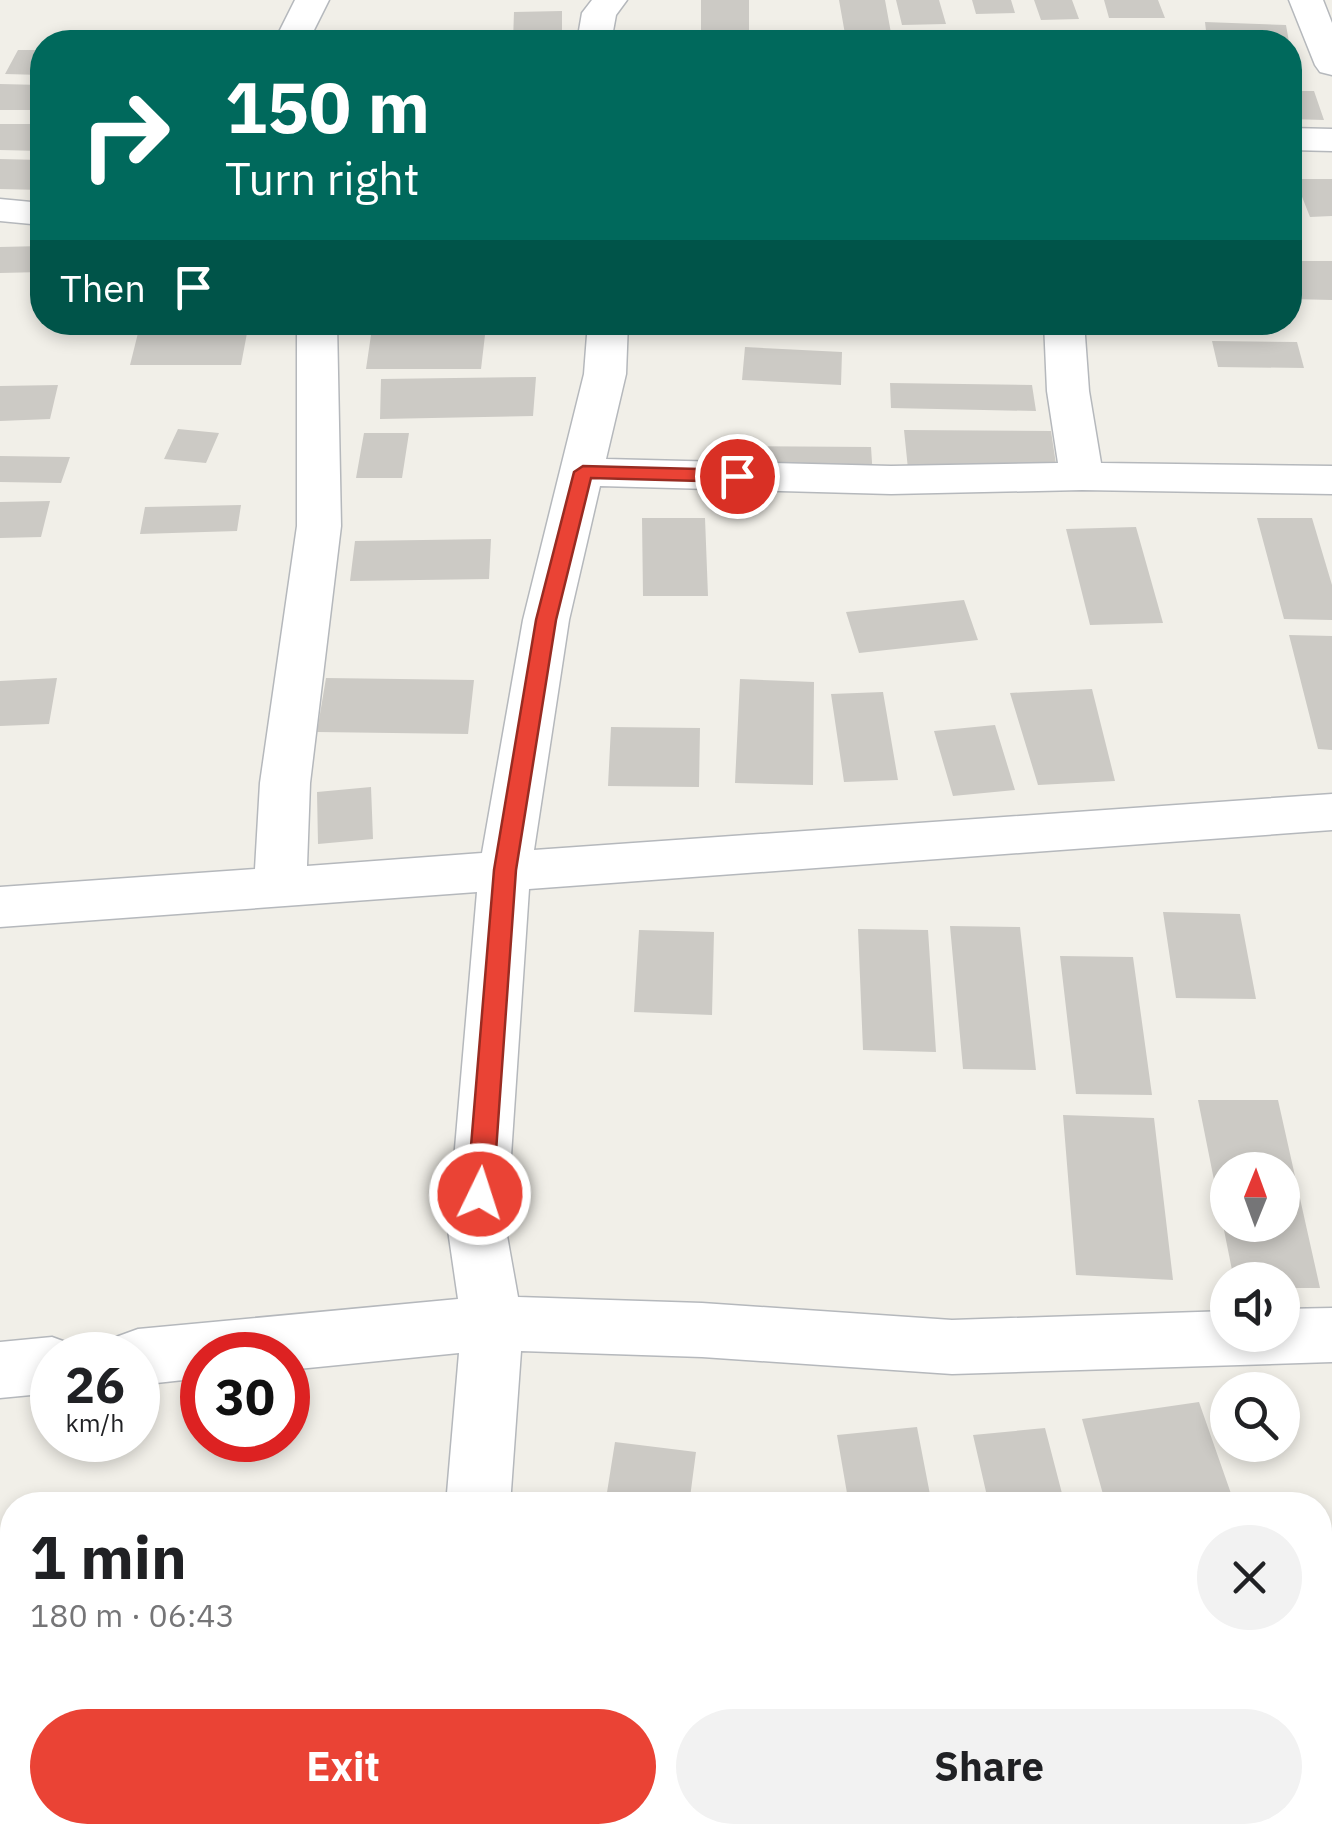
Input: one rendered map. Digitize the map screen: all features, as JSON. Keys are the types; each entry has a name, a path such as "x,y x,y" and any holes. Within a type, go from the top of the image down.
{"street":[{"path":"297,30 312,0"},
{"path":"596,30 599,13 610,0"},
{"path":"1306,0 1332,65"},
{"path":"1302,139 1332,140"},
{"path":"0,210 30,213"},
{"path":"280,884 285,783 319,526 317,335"},
{"path":"479,1492 492,1323 477,1230 505,870 546,620 606,374 608,335"},
{"path":"1065,335 1068,391 1082,476"},
{"path":"583,472 891,480 1082,476 1332,480"},
{"path":"0,906 1332,812"},
{"path":"160,1355 492,1323 702,1330 952,1347 1332,1335"},
{"path":"0,1370 30,1367"}],"building":[{"path":"701,0 749,0 749,30 701,30"},
{"path":"839,0 885,0 890,30 844,30"},
{"path":"896,0 939,0 946,24 902,25"},
{"path":"972,0 1011,0 1015,13 976,14"},
{"path":"1034,0 1072,0 1079,19 1041,20"},
{"path":"1104,0 1158,0 1165,18 1109,18"},
{"path":"562,11 562,30 513,30 514,12"},
{"path":"1205,22 1286,25 1287,30 1206,30"},
{"path":"18,50 30,50 30,75 5,74"},
{"path":"0,84 30,85 30,110 0,110"},
{"path":"1302,91 1314,91 1324,120 1302,119"},
{"path":"0,124 30,124 30,151 0,150"},
{"path":"0,159 30,160 30,190 0,189"},
{"path":"1302,179 1332,179 1332,216 1310,217 1302,197"},
{"path":"30,246 30,272 0,273 0,247"},
{"path":"1302,261 1332,261 1332,300 1302,299"},
{"path":"138,335 247,335 241,365 130,365"},
{"path":"371,335 485,335 481,369 366,369"},
{"path":"1212,341 1297,342 1304,368 1218,367"},
{"path":"745,347 842,352 841,385 742,380"},
{"path":"536,377 533,416 380,419 381,379"},
{"path":"890,383 1032,385 1036,411 891,408"},
{"path":"58,385 50,419 0,421 0,386"},
{"path":"178,429 219,433 206,463 164,459"},
{"path":"904,430 1051,431 1057,471 908,469"},
{"path":"364,433 409,433 402,478 356,478"},
{"path":"741,446 871,447 873,478 741,477"},
{"path":"0,456 70,457 61,483 0,482"},
{"path":"50,501 41,537 0,538 0,502"},
{"path":"241,505 237,531 140,534 145,507"},
{"path":"642,518 705,518 708,596 643,596"},
{"path":"1257,518 1312,518 1332,585 1332,620 1284,619"},
{"path":"1136,527 1163,623 1090,625 1066,529"},
{"path":"491,539 489,579 350,581 355,541"},
{"path":"964,600 978,640 859,653 846,612"},
{"path":"1289,635 1332,636 1332,750 1318,749"},
{"path":"57,678 49,724 0,726 0,681"},
{"path":"326,678 474,680 468,734 317,732"},
{"path":"740,679 814,682 813,785 735,783"},
{"path":"1092,689 1115,781 1038,785 1010,693"},
{"path":"883,692 898,780 844,782 831,694"},
{"path":"995,725 1015,790 953,796 934,731"},
{"path":"611,727 700,728 699,787 608,786"},
{"path":"371,787 373,839 318,844 317,792"},
{"path":"1163,912 1240,914 1256,999 1176,998"},
{"path":"950,926 1020,927 1036,1070 963,1069"},
{"path":"858,929 928,930 936,1052 863,1050"},
{"path":"639,930 714,932 712,1015 634,1012"},
{"path":"1060,956 1133,957 1152,1095 1076,1094"},
{"path":"1198,1100 1278,1100 1290,1152 1210,1152 1210,1160"},
{"path":"1063,1115 1154,1118 1173,1280 1076,1275"},
{"path":"1300,1198 1320,1288 1300,1288 1300,1262 1230,1262 1226,1242 1300,1242"},
{"path":"1199,1402 1210,1433 1210,1462 1220,1462 1230,1492 1102,1492 1082,1419"},
{"path":"917,1427 930,1492 847,1492 837,1435"},
{"path":"1045,1428 1062,1492 986,1492 973,1435"},
{"path":"615,1442 696,1452 691,1492 607,1492"}],"route":[{"path":"480,1194 505,870 546,620 583,472 737,476"}]}
